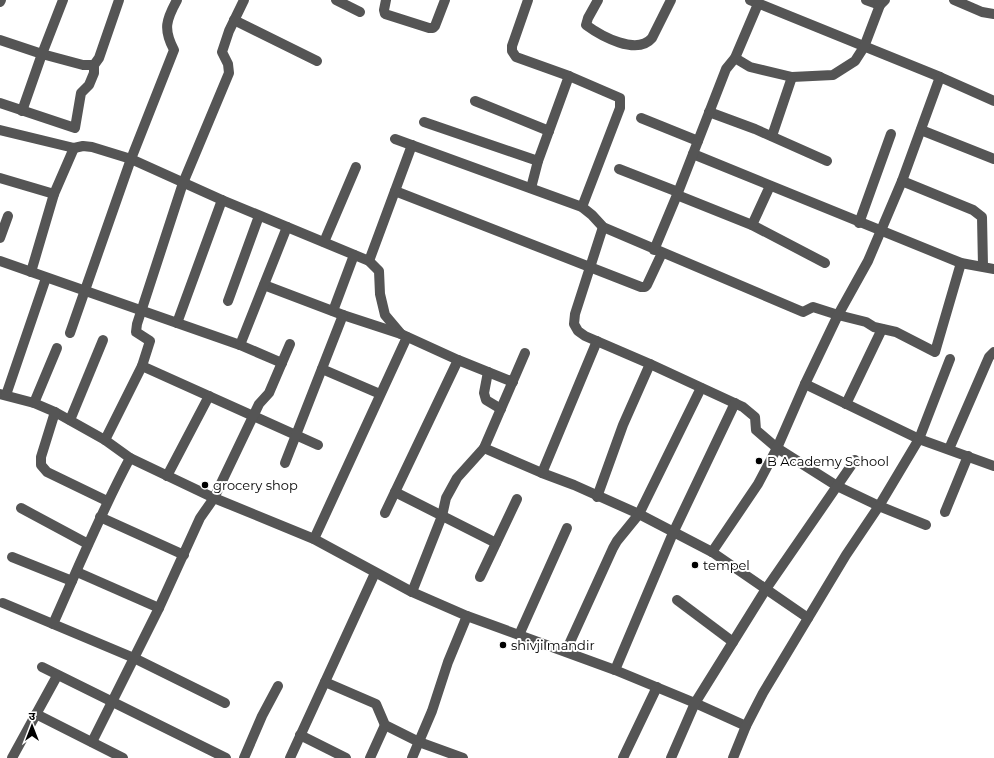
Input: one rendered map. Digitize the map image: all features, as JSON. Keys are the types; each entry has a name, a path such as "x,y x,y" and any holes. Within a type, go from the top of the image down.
{"street":[{"path":"22,111 63,0"},
{"path":"0,103 75,128 81,93 89,85 94,73 94,65 99,58 119,0"},
{"path":"70,333 86,291 131,159 174,50 166,31 168,19 177,0"},
{"path":"105,440 142,366 150,341 136,332 137,324 183,183 229,73 228,64 222,52 234,20 244,0"},
{"path":"336,0 360,12"},
{"path":"386,0 384,10 385,14 429,28 435,26 445,0"},
{"path":"528,0 512,46 512,51 516,57 569,76 620,98 620,108 582,207"},
{"path":"598,0 588,18 586,25 595,32 623,44 636,46 649,42 672,0"},
{"path":"735,58 750,67 792,78 834,75 855,61 864,47 883,3 866,0"},
{"path":"954,0 982,12 994,14"},
{"path":"395,191 636,286 645,287 648,285 677,194 726,69 735,58 754,2 940,77 994,101"},
{"path":"234,20 317,61"},
{"path":"0,40 42,54 83,65 94,65"},
{"path":"531,188 538,161 569,76"},
{"path":"712,552 758,484 777,448 805,384 838,315 868,261 902,181 940,77"},
{"path":"772,136 792,78"},
{"path":"475,101 549,131"},
{"path":"709,112 772,136 827,161"},
{"path":"641,118 698,141"},
{"path":"424,122 538,161"},
{"path":"0,130 74,148 83,146 92,147 131,159 259,216 369,261 379,271 380,294 385,315 404,336"},
{"path":"921,130 994,159"},
{"path":"859,223 891,134"},
{"path":"395,139 582,207 603,227 803,312 813,307 866,322 874,327 896,332 935,352 960,263"},
{"path":"369,261 412,145"},
{"path":"32,272 54,194 74,148"},
{"path":"693,154 960,263 994,268"},
{"path":"324,242 356,167"},
{"path":"620,169 752,225 825,263"},
{"path":"0,178 54,194"},
{"path":"902,181 973,210 982,217 983,266"},
{"path":"752,225 770,186"},
{"path":"177,323 222,200"},
{"path":"0,238 8,216"},
{"path":"228,301 259,216"},
{"path":"240,345 288,227"},
{"path":"603,227 575,314 574,324 578,331 744,407 755,417 756,430 777,448 837,486 879,506 926,525"},
{"path":"333,311 354,255"},
{"path":"0,261 240,345 282,363"},
{"path":"46,278 3,394 55,412 105,440 130,458 214,498 314,539 412,592 467,616 566,651 614,670 695,703 746,726"},
{"path":"264,285 404,336 513,382"},
{"path":"285,463 343,315"},
{"path":"846,404 882,329"},
{"path":"314,539 380,394 404,336"},
{"path":"70,420 103,340"},
{"path":"542,474 597,341"},
{"path":"92,742 159,608 200,518 214,498 259,404 269,394 290,344"},
{"path":"34,404 57,348"},
{"path":"949,449 989,357 994,352"},
{"path":"412,592 442,516 446,498 457,478 484,448 524,353"},
{"path":"733,758 746,726 763,693 846,555 879,506 918,439 950,359"},
{"path":"385,513 458,360"},
{"path":"598,497 623,426 650,364"},
{"path":"142,366 318,445"},
{"path":"322,369 380,394"},
{"path":"488,372 484,393 486,400 501,409"},
{"path":"805,384 918,439 994,466"},
{"path":"566,651 613,548 639,514 701,388"},
{"path":"167,476 209,396"},
{"path":"614,670 674,533 735,403"},
{"path":"55,412 41,458 41,466 47,472 107,501"},
{"path":"484,448 542,474 574,485 639,514 712,552 808,618"},
{"path":"945,512 968,456"},
{"path":"53,624 107,501 130,458"},
{"path":"671,758 695,703 766,589 855,460"},
{"path":"395,492 496,543"},
{"path":"480,577 517,499"},
{"path":"21,508 88,544"},
{"path":"100,517 184,555"},
{"path":"518,634 567,528"},
{"path":"12,557 75,576 159,608"},
{"path":"290,758 375,573"},
{"path":"677,600 733,642"},
{"path":"3,603 134,658 225,703"},
{"path":"412,758 432,710 448,662 467,616"},
{"path":"42,667 57,676 226,758"},
{"path":"15,757 57,676"},
{"path":"325,682 376,704 385,725 419,742 463,758"},
{"path":"244,758 262,716 278,686"},
{"path":"623,758 656,687"},
{"path":"36,714 123,758"},
{"path":"370,758 385,725"},
{"path":"300,735 346,758"}],"place":[{"name":"B Academy School","path":"759,461"},
{"name":"grocery shop","path":"205,485"},
{"name":"tempel","path":"695,565"},
{"name":"shivji mandir","path":"503,645"}]}
